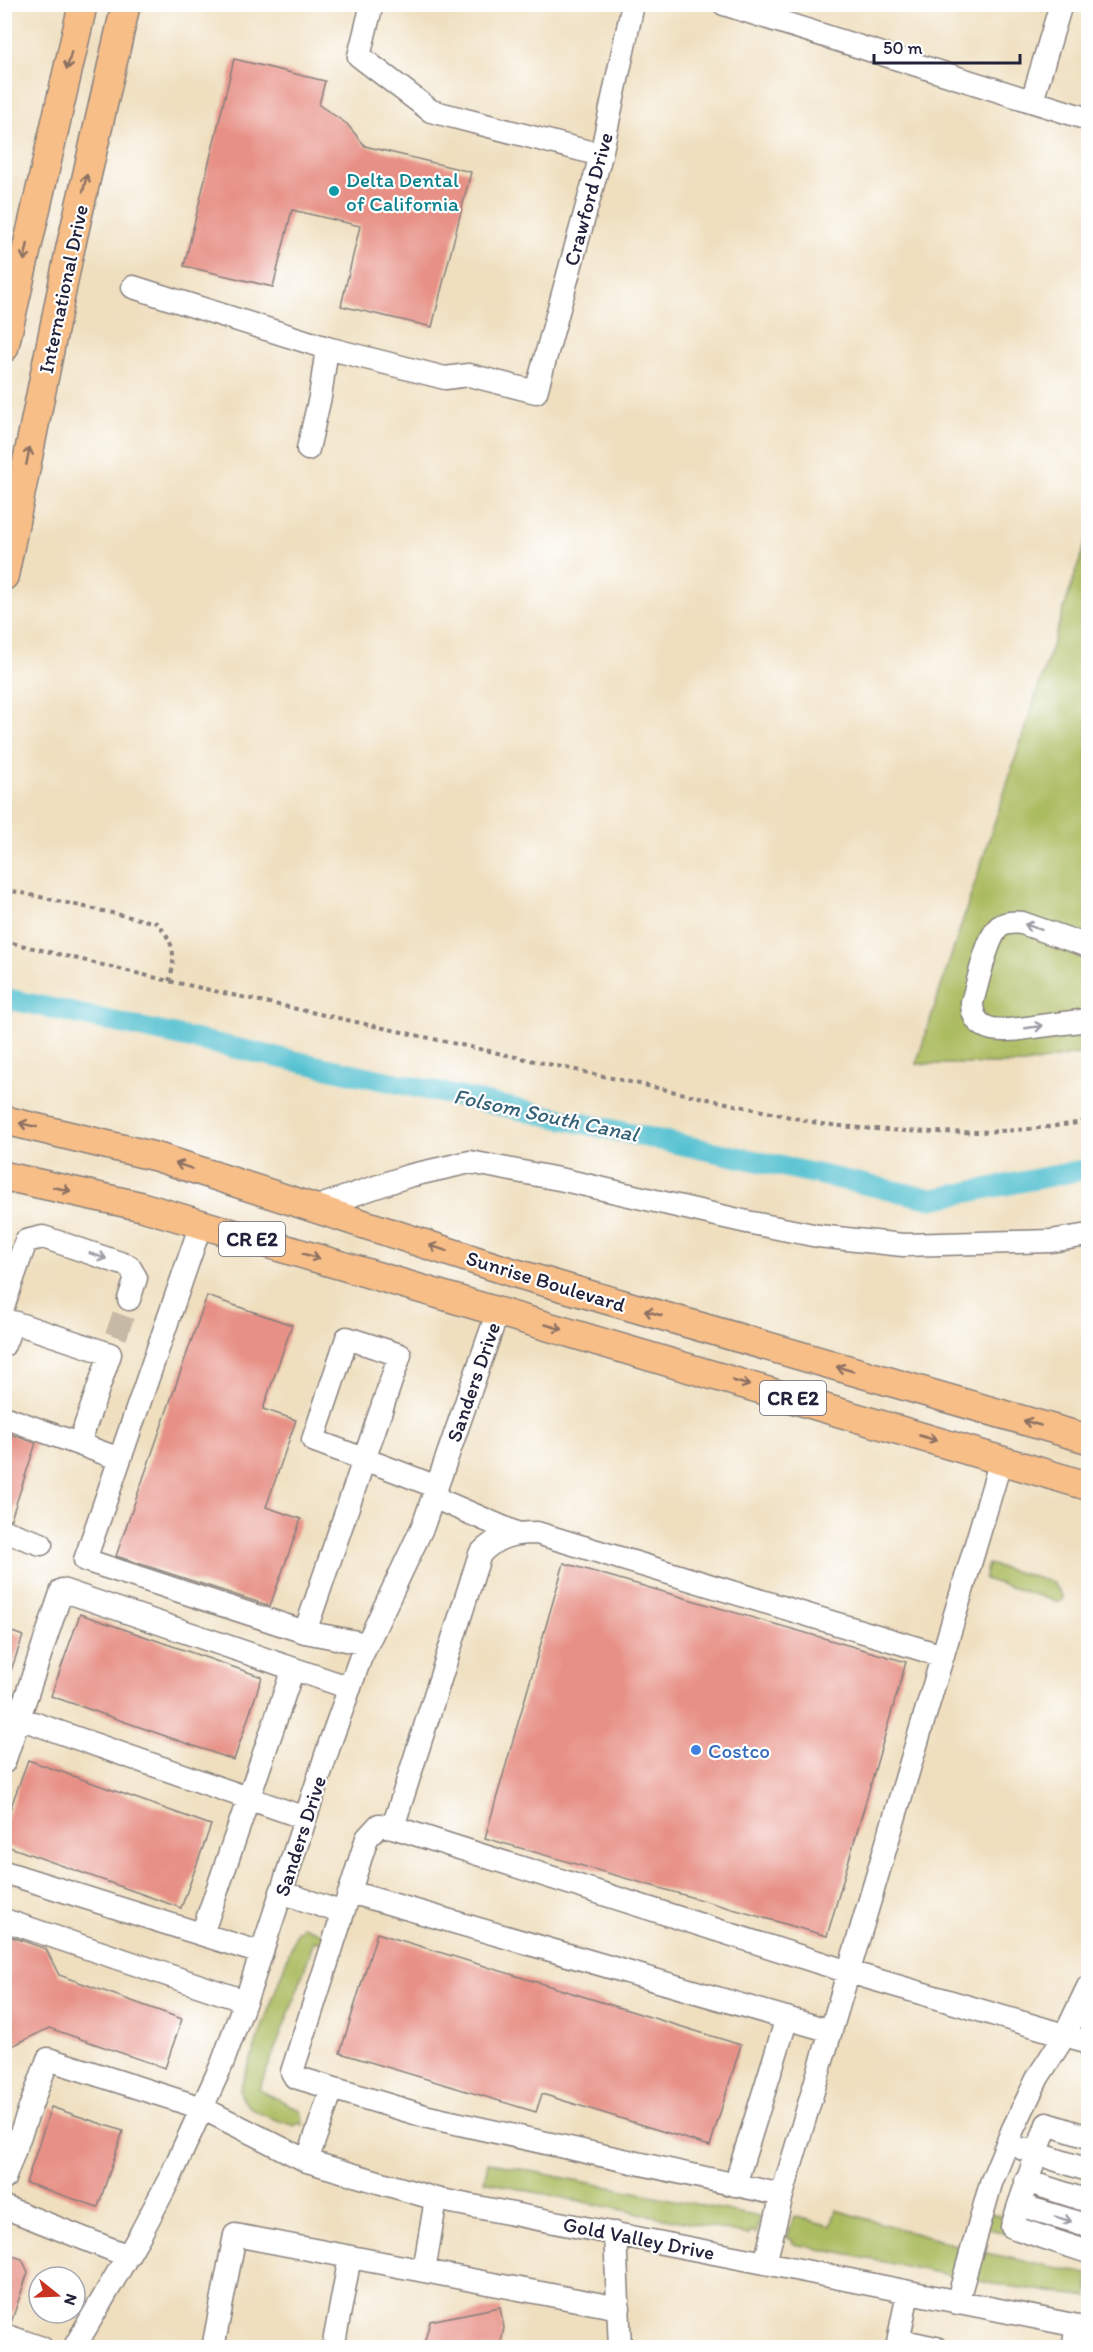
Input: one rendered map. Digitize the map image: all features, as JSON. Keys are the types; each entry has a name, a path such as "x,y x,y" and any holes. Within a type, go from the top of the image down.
{"main road":[{"name":"International Drive","path":"4,348 83,4"},
{"name":"International Drive","path":"4,576 69,254 126,4"},
{"name":"Sunrise Boulevard","path":"4,1120 157,1157 511,1272 1089,1439"},
{"name":"Sunrise Boulevard","path":"4,1176 140,1206 1089,1486"},
{"path":"498,1311 517,1297 531,1296 571,1306 615,1302"}],"street":[{"path":"372,4 359,56 431,111 601,155"},
{"name":"Crawford Drive","path":"327,348 445,378 469,375 536,392 601,155 633,4"},
{"path":"724,4 1089,119"},
{"path":"1032,101 1061,4"},
{"path":"133,286 327,348 320,397 308,449"},
{"path":"1089,946 1022,923 1015,922 1001,926 991,939 972,1002 972,1012 983,1026 998,1031 1089,1020"},
{"path":"314,1208 408,1176 470,1162 818,1236 903,1245 1040,1241 1089,1235"},
{"path":"201,1224 85,1560 305,1632 367,1644"},
{"path":"4,1345 7,1315 26,1240 43,1237 129,1266 136,1278 129,1299"},
{"name":"Sanders Drive","path":"74,2348 170,2178 202,2108 245,2001 350,1688 367,1644 423,1526 498,1311"},
{"path":"7,1315 113,1345 79,1444"},
{"path":"305,1632 365,1460 400,1355 347,1338 313,1440 365,1460 516,1533"},
{"path":"4,1417 120,1459"},
{"path":"765,2263 782,2195 1001,1460"},
{"path":"4,1531 41,1544"},
{"path":"393,1827 480,1554 491,1542 516,1533 537,1533 943,1656"},
{"path":"4,1762 62,1590 350,1688"},
{"path":"202,1934 293,1669"},
{"path":"19,1718 305,1818"},
{"path":"782,2195 428,2117 299,2080 292,2073 367,1838 379,1825 393,1827 849,1972 1082,2040"},
{"path":"4,1872 261,1953"},
{"path":"281,1892 347,1903 831,2031"},
{"path":"4,1920 245,2001"},
{"path":"957,2302 992,2183 1007,2143 1038,2077 1082,2040 1089,1988"},
{"path":"735,2185 787,2018"},
{"name":"Gold Valley Drive","path":"4,2179 48,2059 202,2108 307,2161 436,2199 957,2302 1080,2334"},
{"path":"307,2161 332,2090"},
{"path":"1089,2121 1053,2112 1026,2181 1012,2227 1089,2252"},
{"path":"1047,2124 1089,2137"},
{"path":"1007,2143 1089,2170"},
{"path":"1026,2181 1089,2201"},
{"path":"424,2271 436,2199"},
{"path":"1019,2205 1083,2224"},
{"path":"4,2208 128,2256"},
{"path":"615,2233 620,2348"},
{"path":"213,2348 236,2235 619,2308"},
{"path":"333,2348 350,2257"},
{"path":"908,2292 898,2344 936,2348"},
{"path":"4,2335 42,2348"}],"path":[{"path":"4,889 157,923 169,937 174,965 169,981"},
{"path":"4,941 169,981 822,1124 886,1131 947,1134 1007,1131 1089,1121"}],"green space":[{"path":"1088,535 1088,1052 1025,1064 916,1064"},
{"path":"988,1564 1052,1582 1063,1597 1062,1600 1058,1602 984,1579"},
{"path":"302,1926 325,1934 326,1944 314,1941 259,2090 299,2109 302,2113 303,2125 298,2123 295,2126 269,2118 253,2109 242,2097 240,2089 297,1931 300,1931"},
{"path":"488,2162 760,2217 756,2233 751,2231 748,2235 514,2188 484,2181"},
{"path":"836,2210 976,2251 1088,2274 1088,2297 999,2285 794,2244 791,2239 787,2238 794,2216 831,2226"},
{"path":"984,2211 1052,2232 1051,2242 983,2228"}],"building":[{"name":"Delta Dental of California","path":"234,59 325,81 319,105 347,124 365,146 471,172 432,327 341,306 360,226 292,210 273,287 184,266"},
{"path":"207,1296 292,1325 263,1409 296,1420 266,1507 301,1519 270,1606 116,1556"},
{"path":"4,1432 36,1443 11,1519 4,1518"},
{"name":"Costco","path":"564,1563 906,1662 827,1936 485,1838"},
{"path":"80,1614 262,1677 234,1760 51,1696"},
{"path":"4,1629 23,1636 7,1682 4,1681"},
{"path":"28,1760 211,1825 181,1908 4,1845 4,1826"},
{"path":"377,1933 741,2045 710,2146 542,2094 536,2112 340,2053"},
{"path":"4,1934 46,1949 59,1975 182,2019 165,2068 49,2028 4,2050"},
{"path":"51,2107 123,2131 98,2207 26,2183"},
{"path":"4,2253 22,2259 27,2275 11,2323 4,2322"},
{"path":"500,2307 504,2328 500,2348 423,2348 430,2321"}],"waterway":[{"name":"Folsom South Canal","path":"4,998 932,1199 1088,1169"}],"tunnel":[{"path":"116,1336 129,1299"}],"place":[{"name":"Delta Dental of California","path":"334,191"},
{"name":"Costco","path":"696,1750"}]}
